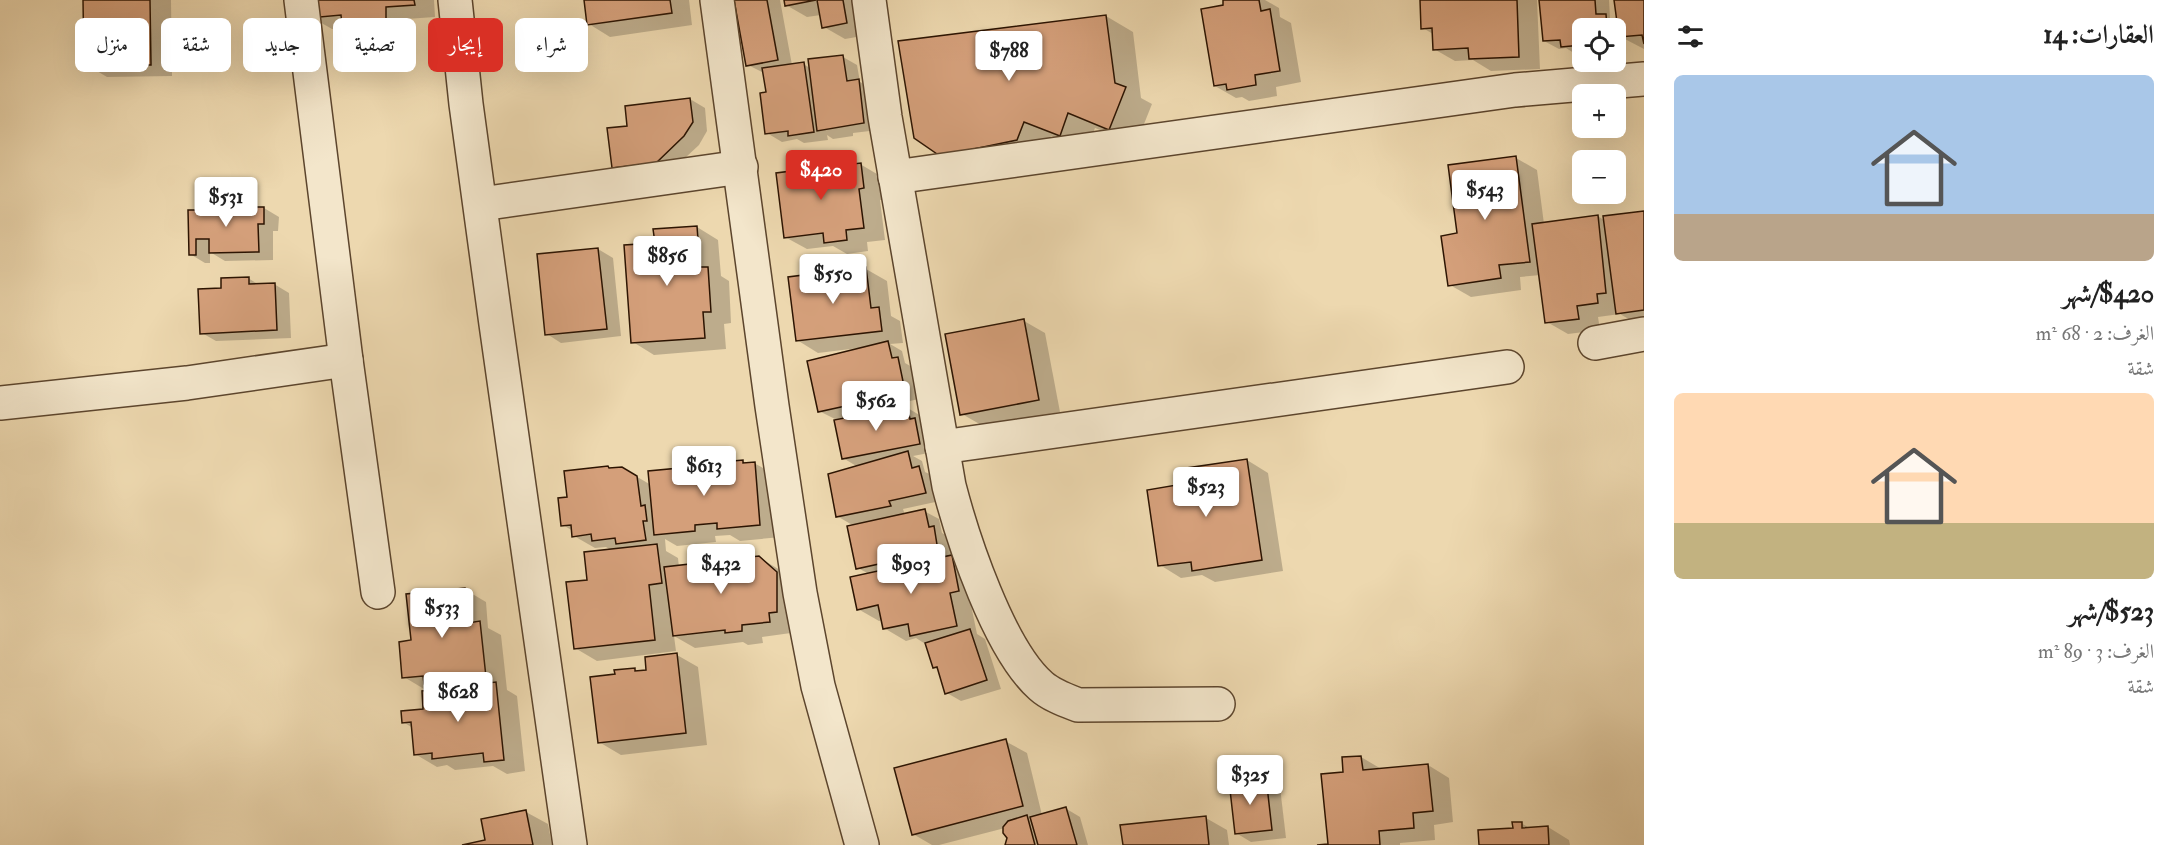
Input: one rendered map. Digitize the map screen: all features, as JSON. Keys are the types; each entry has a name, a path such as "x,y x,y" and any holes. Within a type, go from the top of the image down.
{"street":[{"path":"301,0 346,360 355,410 378,592"},
{"path":"455,0 466,104 529,566 570,845"},
{"path":"717,0 772,406 800,593 818,686 862,845"},
{"path":"869,0 895,177 942,447 956,514 1005,638 1017,658 1041,686 1078,705 1218,704"},
{"path":"895,177 1515,90 1644,79"},
{"path":"481,204 741,167"},
{"path":"1595,344 1644,334"},
{"path":"0,403 187,383 346,360"},
{"path":"942,447 1507,367"}],"building":[{"path":"83,0 150,0 151,65 149,65 149,18 83,18"},
{"path":"308,0 414,0 415,5 386,7 386,18 341,18 341,15 309,18"},
{"path":"584,0 670,0 672,13 588,25"},
{"path":"734,0 767,0 778,60 746,66"},
{"path":"784,0 816,0 785,6"},
{"path":"817,0 843,0 847,23 822,28"},
{"path":"1223,0 1259,0 1261,11 1270,9 1280,71 1255,75 1256,85 1227,90 1226,84 1214,86 1201,9 1223,5"},
{"path":"1420,0 1517,0 1519,57 1469,59 1468,48 1433,50 1432,28 1421,29"},
{"path":"1539,0 1595,0 1596,14 1606,14 1606,18 1572,18 1572,46 1561,47 1560,40 1543,41"},
{"path":"1614,0 1644,0 1644,44 1642,35 1626,36 1626,18 1616,18"},
{"path":"1106,15 1115,83 1126,87 1109,130 1068,113 1060,136 1024,122 1017,140 940,156 914,138 898,41"},
{"path":"843,55 847,81 859,79 864,123 817,131 808,59"},
{"path":"804,62 814,132 788,136 788,131 765,134 760,93 766,92 762,68"},
{"path":"690,98 693,122 684,136 656,163 612,168 607,128 627,126 625,106"},
{"path":"1516,156 1530,262 1499,265 1501,278 1448,286 1441,236 1457,233 1448,165"},
{"path":"834,162 835,166 861,163 864,188 859,189 864,228 846,230 847,240 824,243 823,233 784,238 776,173 807,169 806,165"},
{"path":"211,202 233,202 233,207 264,207 264,224 258,224 259,252 209,253 209,239 196,239 196,255 189,255 188,210 207,210"},
{"path":"1644,211 1644,310 1616,314 1603,216"},
{"path":"1598,215 1606,293 1597,294 1598,303 1577,306 1579,319 1545,323 1532,224"},
{"path":"697,226 700,267 708,267 711,312 703,312 705,338 631,343 624,245 655,243 653,229"},
{"path":"598,248 607,329 545,335 537,254"},
{"path":"866,267 871,308 879,307 882,331 796,341 788,277"},
{"path":"249,277 249,284 275,283 277,330 200,334 198,289 221,288 221,278"},
{"path":"1024,319 1039,400 960,415 945,334"},
{"path":"888,341 892,358 898,357 905,391 818,412 807,361"},
{"path":"907,406 910,419 915,418 920,444 842,459 834,420"},
{"path":"908,451 912,468 919,466 926,493 889,501 891,506 836,517 828,474"},
{"path":"1247,459 1262,560 1192,571 1191,562 1158,566 1147,490 1183,484 1180,469"},
{"path":"743,460 743,463 755,462 760,525 717,529 717,523 695,525 695,531 654,535 648,471"},
{"path":"608,466 609,468 622,467 637,476 641,506 645,505 647,521 643,521 646,540 616,544 615,538 592,541 591,534 572,537 571,525 561,526 558,498 567,497 564,471"},
{"path":"925,509 929,527 934,526 938,551 856,569 847,526"},
{"path":"657,544 662,583 649,585 655,640 574,649 566,582 587,580 584,552"},
{"path":"952,555 959,591 950,593 957,626 910,636 908,624 883,629 878,605 857,610 850,577"},
{"path":"759,556 777,572 777,612 769,613 770,622 742,625 742,631 725,633 725,630 673,636 664,567"},
{"path":"465,588 468,623 480,621 486,677 424,684 423,676 402,678 399,642 411,640 406,594"},
{"path":"970,629 987,680 945,694 937,667 933,668 925,643"},
{"path":"677,653 686,733 598,743 590,677 615,674 614,670 635,668 635,671 646,670 645,657"},
{"path":"496,682 504,760 484,762 483,753 432,759 432,753 414,755 411,722 402,723 401,711 423,709 422,691"},
{"path":"1006,739 1023,806 912,835 894,768"},
{"path":"1361,756 1363,770 1428,764 1433,811 1413,813 1414,828 1379,831 1380,845 1317,845 1328,844 1321,774 1343,772 1342,757"},
{"path":"1266,777 1272,830 1235,834 1229,781"},
{"path":"1066,807 1077,845 1038,845 1030,817"},
{"path":"526,810 533,845 462,845 485,840 481,819"},
{"path":"1027,815 1035,845 1005,845 1007,838 1003,833 1003,827 1008,821"},
{"path":"1206,816 1209,845 1123,845 1120,825"},
{"path":"1512,822 1522,822 1522,828 1548,826 1549,845 1479,845 1478,830 1513,828"}]}
